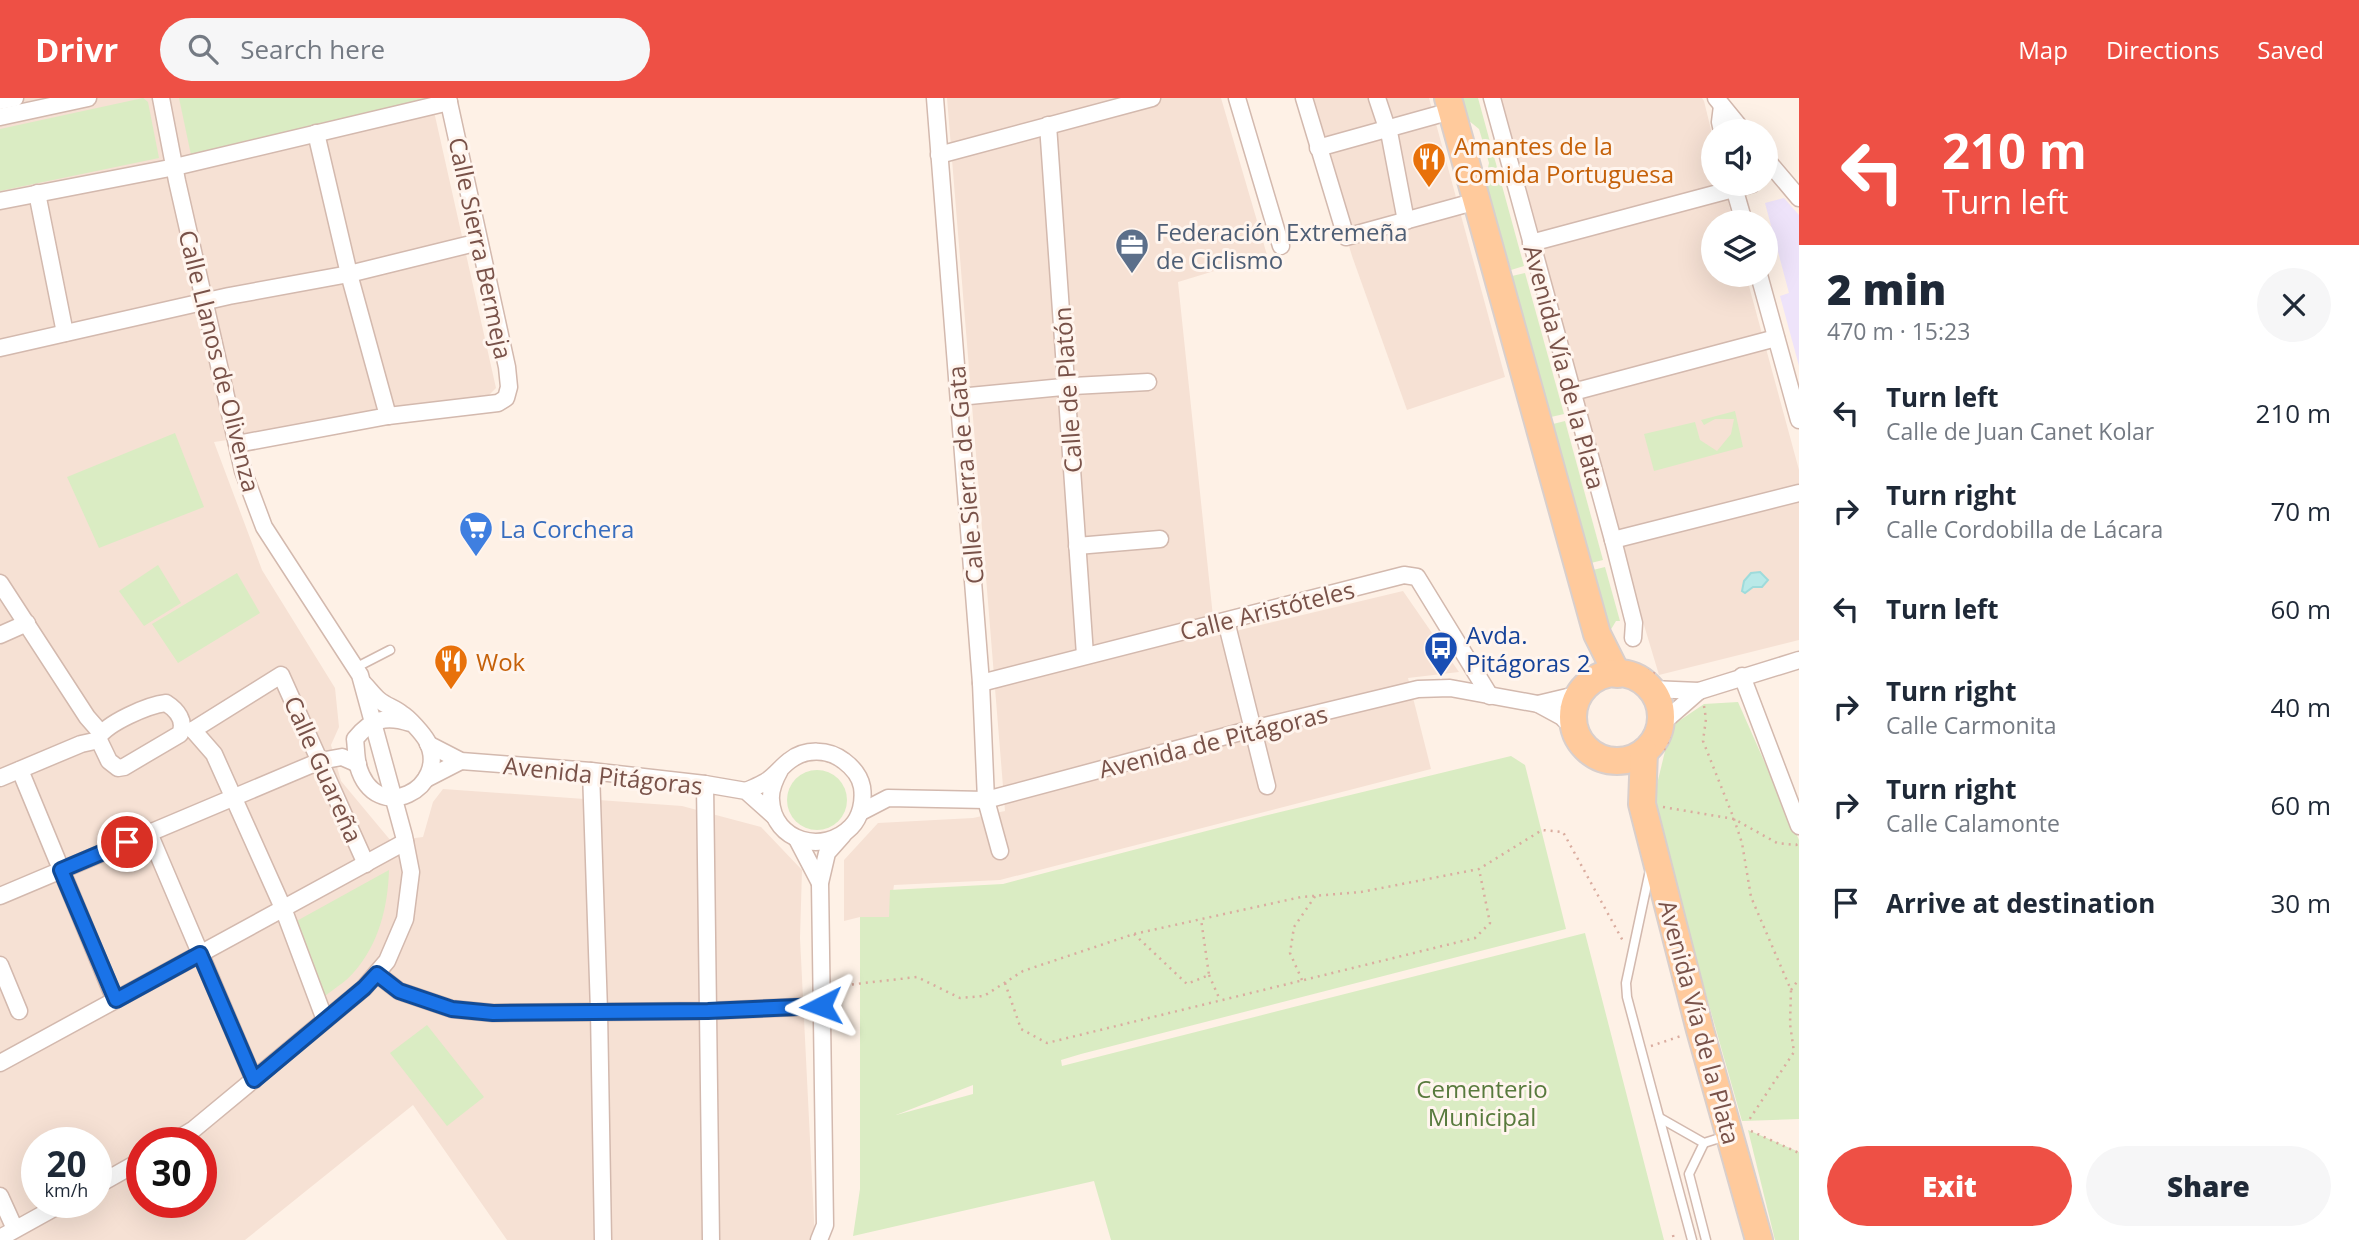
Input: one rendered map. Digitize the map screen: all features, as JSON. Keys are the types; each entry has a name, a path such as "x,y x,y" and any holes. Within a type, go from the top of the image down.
{"main road":[{"name":"Avenida Vía de la Plata","path":"1450,104 1597,634 1617,674"},
{"name":"Avenida Vía de la Plata","path":"1586,688 1597,634"},
{"path":"1608,674 1617,674 1634,677 1651,689 1660,706 1660,725 1657,736 1644,752 1631,759 1607,761 1586,749 1574,729 1573,714 1586,688 1608,674"},
{"name":"Avenida Vía de la Plata","path":"1642,804 1644,752"},
{"name":"Avenida Vía de la Plata","path":"1607,761 1626,776 1642,804 1700,1030 1759,1240"}],"street":[{"path":"0,101 15,98"},
{"path":"0,117 88,98"},
{"name":"Calle Llanos de Olivenza","path":"161,98 243,471 264,527 359,675 411,872 405,919 387,961 377,974 364,988 196,1127"},
{"name":"Calle Sierra de Gata","path":"935,98 981,683 986,800 1000,851"},
{"path":"939,155 1152,98"},
{"path":"1237,98 1281,246"},
{"path":"1304,98 1346,237 1477,201"},
{"path":"1377,98 1388,128 1406,221"},
{"name":"Avenida Vía de la Plata","path":"1492,98 1613,540 1634,623 1633,638"},
{"path":"0,201 175,167 449,100"},
{"name":"Calle Sierra Bermeja","path":"388,416 498,403 506,398 509,387 507,367 449,100"},
{"path":"1719,102 1733,119"},
{"path":"1318,148 1388,128 1450,104"},
{"name":"Calle de Platón","path":"1048,125 1085,655"},
{"path":"237,444 388,416 349,274 316,133"},
{"path":"1778,183 1799,198"},
{"path":"37,193 65,333"},
{"path":"1531,243 1701,195"},
{"path":"0,348 205,302 349,274 480,242"},
{"path":"1762,287 1799,420"},
{"path":"1573,392 1776,338"},
{"path":"958,397 1148,382"},
{"path":"1613,540 1799,493"},
{"path":"1077,546 1160,539"},
{"name":"Calle Aristóteles","path":"981,683 1401,575 1418,577 1490,696"},
{"path":"0,583 100,736 109,761 118,768 188,729"},
{"path":"1226,621 1267,786"},
{"path":"0,635 27,623"},
{"path":"1660,725 1701,697 1742,676 1799,660"},
{"name":"Calle Guareña","path":"188,729 281,675 366,863"},
{"path":"359,675 378,699 405,715 421,732 428,744 431,761 426,779"},
{"path":"1742,676 1799,826"},
{"name":"Avenida de Pitágoras","path":"861,812 888,798 986,800 1252,729 1418,689 1450,688 1538,704"},
{"path":"1538,704 1586,688"},
{"path":"1651,689 1701,697"},
{"path":"0,778 100,736 103,729 155,704 166,703 173,708 188,729 214,754 284,908 325,1020"},
{"path":"1538,704 1562,717 1574,729"},
{"path":"342,757 372,722 397,719 410,723"},
{"path":"355,739 358,764 364,779 378,795 404,797 416,790 426,779 461,761"},
{"name":"Avenida Pitágoras","path":"428,744 461,761 591,771 746,791"},
{"path":"820,1240 825,1225 820,883 827,853 855,823 861,812 862,789 852,767 824,751 808,752 793,758 766,782 746,791 774,816 784,830 797,839 822,843 843,835"},
{"path":"0,896 320,761 342,757 358,764"},
{"path":"20,770 116,1000"},
{"path":"774,816 772,784 780,770"},
{"path":"591,771 603,1240"},
{"path":"860,780 888,798"},
{"path":"705,784 711,1240"},
{"path":"149,833 254,1080"},
{"path":"797,839 820,883"},
{"path":"0,1063 405,842"},
{"path":"0,964 19,1011"},
{"path":"377,974 399,991 452,1009 493,1013 708,1011 821,1006"},
{"path":"0,1196 15,1229"},
{"path":"0,1238 35,1218"}],"lane":[{"path":"359,675 390,650"},
{"path":"1658,865 1650,868 1626,983 1627,998 1692,1240"},
{"path":"1660,1118 1704,1143 1730,1135"},
{"path":"1704,1143 1689,1174 1706,1240"}],"path":[{"path":"1701,697 1706,719 1703,741 1742,843 1751,897 1791,990 1790,1024 1794,1052 1744,1128 1799,1153"},
{"path":"1642,804 1734,819 1777,843 1799,843"},
{"path":"821,987 917,978 960,998 984,996 1023,971 1134,934 1301,897 1361,892 1479,869 1542,830 1563,832 1632,956"},
{"path":"1005,983 1021,1029 1047,1043 1475,938 1490,923 1479,869"},
{"path":"1302,980 1290,953 1293,927 1317,895"},
{"path":"1201,919 1209,975 1220,1000"},
{"path":"1134,934 1187,984 1209,975"},
{"path":"1791,990 1799,979"},
{"path":"1641,1049 1700,1030"}],"shaded area":[{"path":"0,98 431,98 496,388 489,395 391,412 388,416 214,442 262,570 335,688 339,727 331,745 341,781 391,841 423,837 433,802 443,789 682,806 761,827 802,870 800,938 815,1240 507,1240 413,1105 245,1240 0,1240"},
{"path":"947,98 1221,98 1267,255 1178,282 1215,636 1403,591 1459,672 1408,678 1431,769 1000,880 894,885 889,917 860,917 844,921 844,860 878,823 973,818 1005,811"},
{"path":"1305,98 1429,98 1505,377 1407,410 1352,256"},
{"path":"1501,98 1702,98 1704,101 1708,119 1701,119 1701,196 1727,196 1730,210 1701,210 1701,287 1749,287 1799,470 1799,640 1659,675 1616,532"},
{"path":"1784,198 1799,215 1799,366 1780,296 1789,293 1778,252 1778,210 1767,210 1765,203"}],"green space":[{"path":"143,98 148,102 159,158 0,191 0,129"},
{"path":"179,98 437,98 438,100 191,155"},
{"path":"1462,98 1478,98 1524,266 1511,270 1485,181 1489,163 1479,129 1468,120"},
{"path":"1525,273 1564,414 1551,417 1512,276"},
{"path":"1735,411 1743,447 1654,471 1644,434 1695,422 1700,440 1717,451 1731,434 1734,419 1715,419 1704,425 1701,420"},
{"path":"1565,421 1603,560 1591,563 1553,424"},
{"path":"175,433 204,507 99,548 67,477"},
{"path":"158,565 181,603 144,626 119,591"},
{"path":"1605,567 1620,621 1616,621 1610,631 1593,570"},
{"path":"237,573 260,613 178,663 152,624"},
{"path":"1738,702 1799,840 1799,1119 1742,1121 1652,805 1666,747 1676,723 1704,704"},
{"name":"Cementerio Municipal","path":"1511,756 1525,765 1566,929 1081,1054 1061,1060 1062,1066 1585,933 1664,1240 1111,1240 1094,1181 853,1236 860,1189 860,917 889,917 890,890 1003,884 1264,816","holes":["973,1085 973,1094 896,1115"]},
{"path":"817,770 829,772 842,783 847,800 845,812 834,825 817,830 805,828 792,817 787,800 789,788 800,775"},
{"path":"389,870 384,911 370,949 351,976 324,997 293,923"},
{"path":"427,1025 484,1097 447,1126 390,1053"},
{"path":"1748,1130 1799,1152 1799,1240 1775,1240"}],"water":[{"path":"1760,572 1768,580 1762,587 1753,587 1745,593 1742,591 1744,581 1751,573"}],"place":[{"name":"Amantes de la Comida Portuguesa","path":"1429,189"},
{"name":"Federación Extremeña de Ciclismo","path":"1132,275"},
{"name":"La Corchera","path":"476,558"},
{"name":"Avda. Pitágoras 2","path":"1441,678"},
{"name":"Wok","path":"451,691"}],"route":[{"path":"127,842 61,870 116,1000 200,954 254,1080 364,988 377,974 399,991 452,1009 493,1013 708,1011 821,1006"}]}
